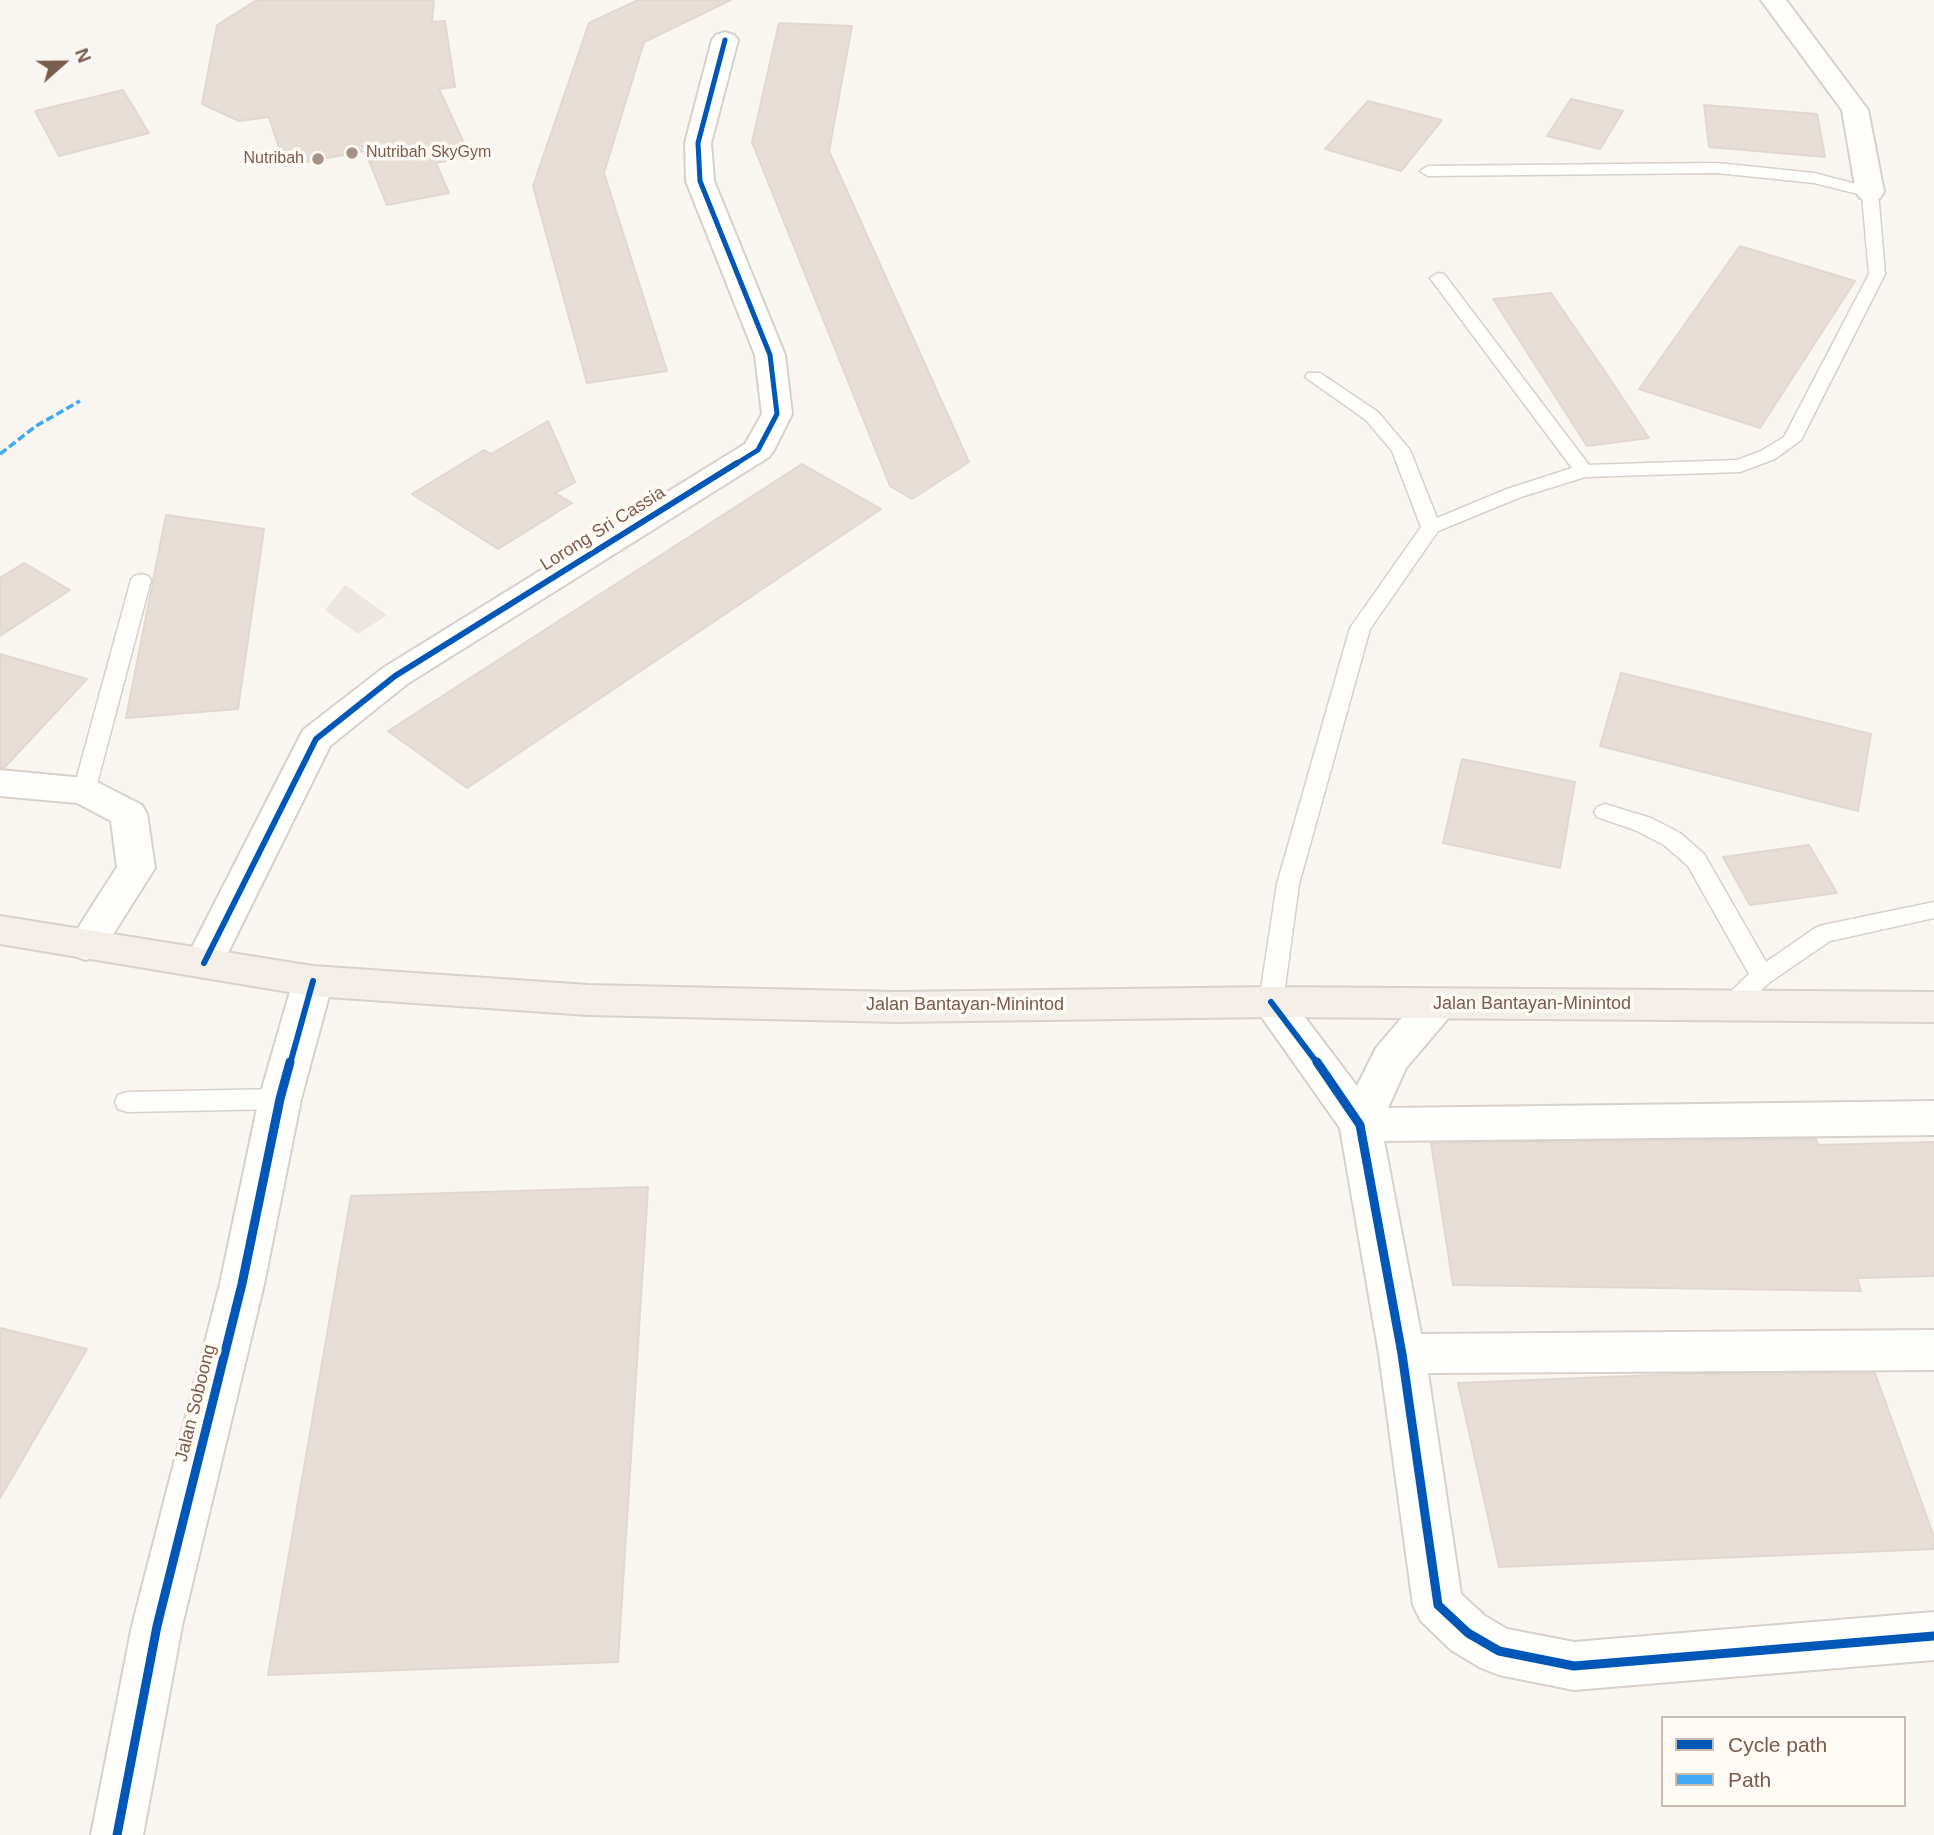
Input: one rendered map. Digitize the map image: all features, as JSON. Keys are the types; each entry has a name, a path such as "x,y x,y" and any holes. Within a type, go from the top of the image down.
{"main road":[{"name":"Jalan Bantayan-Minintod","path":"0,930 313,981 588,1000 856,1006 1271,1002 1934,1007"}],"street":[{"path":"1773,0 1855,110 1870,192"},
{"name":"Lorong Sri Cassia","path":"204,963 316,739 395,676 758,450 777,414 771,355 700,181 698,143 725,40"},
{"path":"0,783 84,791 129,814 136,868 86,945"},
{"name":"Jalan Soboong","path":"117,1835 157,1626 242,1284 279,1099 313,981"},
{"path":"1271,1002 1330,1079 1360,1125 1402,1353 1438,1605 1468,1633 1499,1651 1574,1666 1934,1636"},
{"path":"1360,1125 1390,1059 1437,1004"},
{"path":"1360,1125 1934,1118"},
{"path":"1402,1353 1934,1350"}],"lane":[{"path":"1271,1002 1288,884 1360,628 1431,527 1514,493 1584,471 1740,466 1768,455 1791,440 1877,274 1870,192 1814,178 1717,168 1428,171"},
{"path":"1437,278 1584,471"},
{"path":"1314,377 1372,416 1401,450 1431,527"},
{"path":"84,791 141,580"},
{"path":"1605,812 1653,829 1672,839 1696,860 1762,976"},
{"path":"1731,1005 1762,976 1823,934 1934,910"},
{"path":"127,1102 279,1099"}],"shaded area":[{"path":"345,585 387,615 358,634 325,610"}],"building":[{"path":"257,0 434,0 432,22 445,21 455,87 439,89 470,156 436,163 449,193 387,205 365,151 285,166 269,117 239,121 202,104 217,25"},
{"path":"638,0 731,0 644,42 604,173 667,371 587,383 533,186 589,23"},
{"path":"779,23 852,26 829,151 969,462 912,499 890,486 752,142"},
{"path":"123,90 149,133 59,156 35,111"},
{"path":"1571,99 1623,111 1600,149 1547,136"},
{"path":"1368,101 1442,120 1401,171 1325,149"},
{"path":"1704,105 1817,114 1825,157 1709,147"},
{"path":"1740,246 1855,281 1760,428 1639,389"},
{"path":"1551,293 1649,438 1587,446 1493,299"},
{"path":"548,421 575,482 555,493 572,503 498,549 412,494 484,450 491,454"},
{"path":"802,464 881,509 467,788 388,731"},
{"path":"166,515 264,529 238,709 126,718"},
{"path":"24,563 70,590 0,636 0,578"},
{"path":"0,654 87,679 4,768 0,767"},
{"path":"1621,673 1871,734 1858,811 1600,746"},
{"path":"1462,759 1575,782 1560,868 1443,843"},
{"path":"1809,845 1837,893 1750,905 1723,857"},
{"path":"1816,1139 1818,1145 1934,1142 1934,1276 1857,1278 1861,1291 1453,1285 1431,1143"},
{"path":"648,1187 618,1662 268,1675 351,1196"},
{"path":"0,1328 87,1349 0,1498"},
{"path":"1875,1373 1934,1537 1934,1549 1499,1567 1458,1383 1680,1374"}],"marked path":[{"path":"0,454 36,426 80,401"}],"cycle path":[{"path":"204,963 316,739 395,676 758,450 777,414 770,355 700,181 698,143 725,40"},
{"path":"117,1835 157,1626 242,1284 280,1099 313,981"},
{"path":"1271,1002 1330,1079 1360,1125 1402,1354 1438,1605 1468,1633 1499,1651 1574,1666 1934,1636"}],"place":[{"name":"Nutribah SkyGym","path":"352,153"},
{"name":"Nutribah","path":"318,159"}]}
